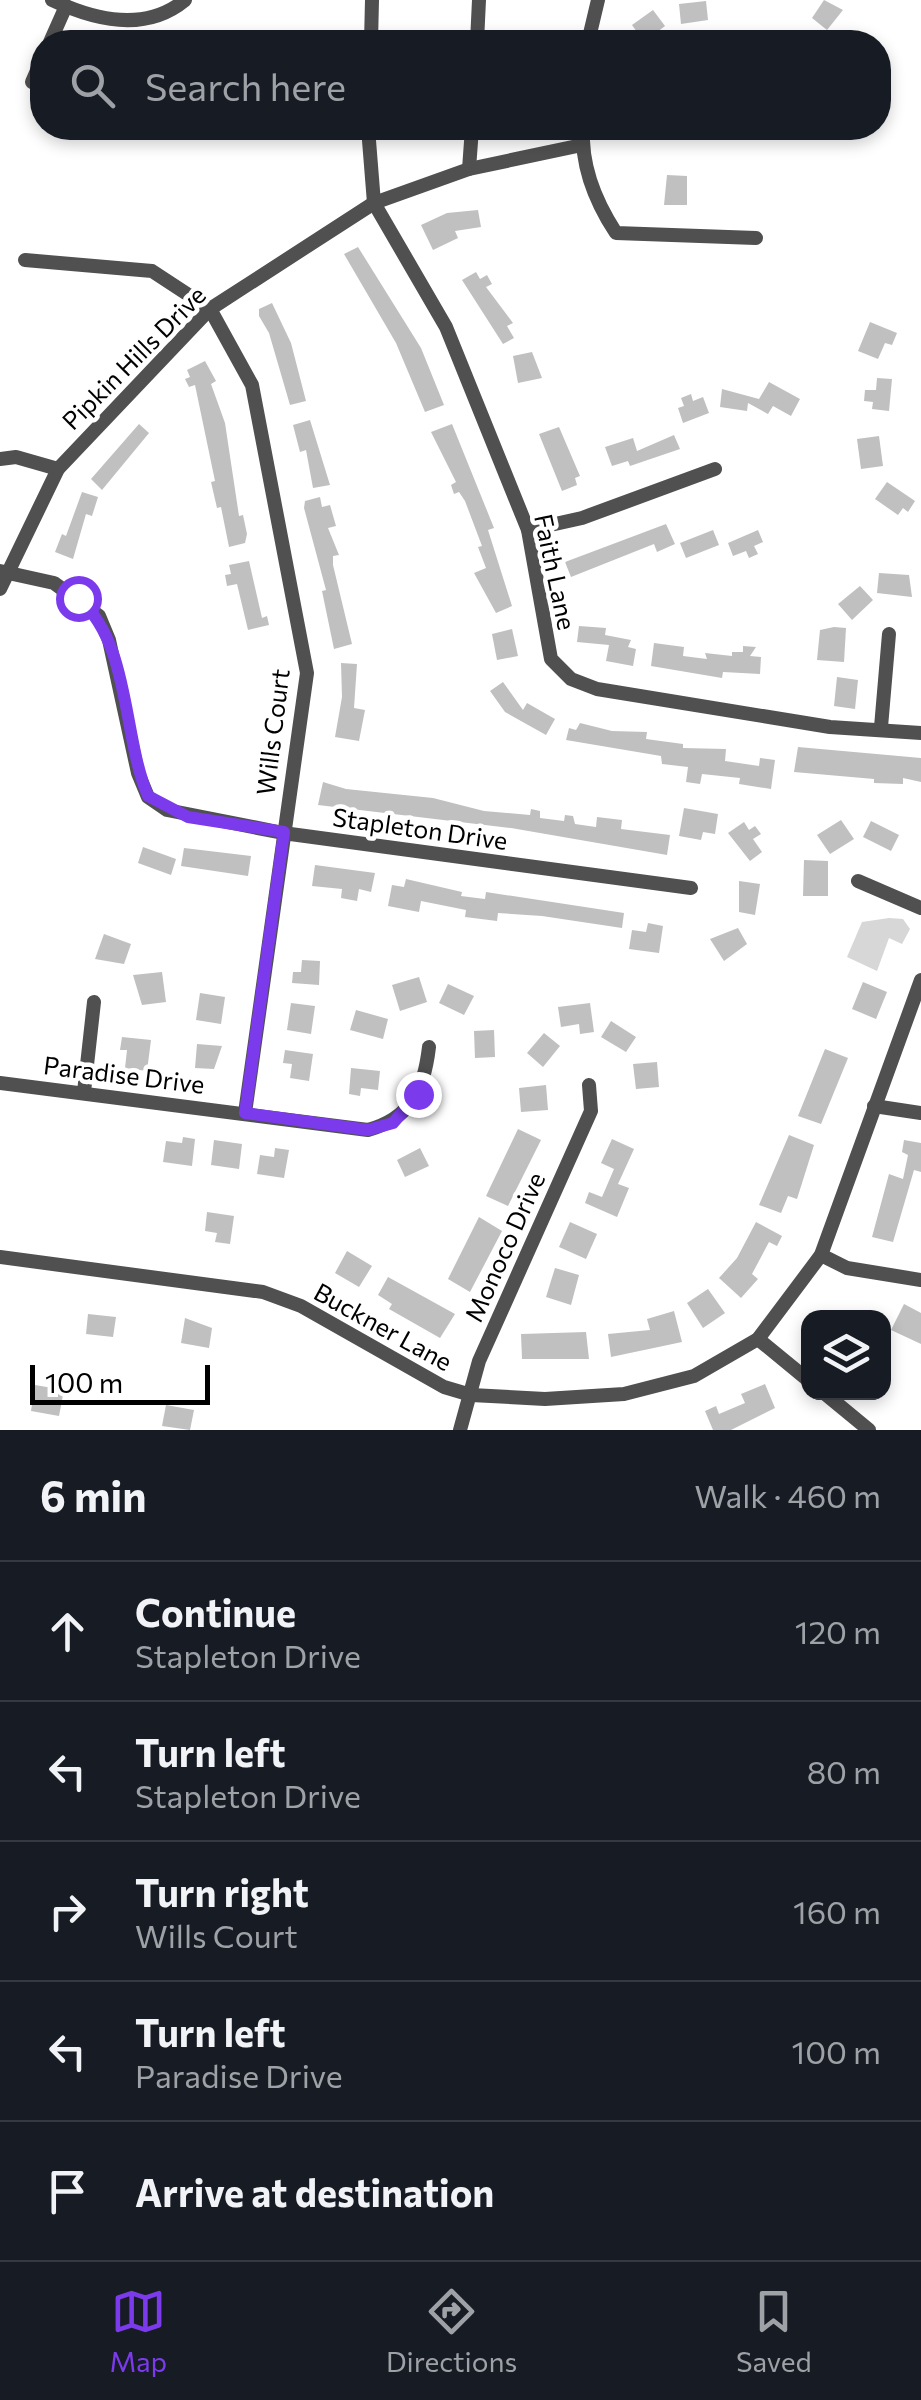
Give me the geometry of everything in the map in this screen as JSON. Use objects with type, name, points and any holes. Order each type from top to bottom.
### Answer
[{"type":"street","points":[[53,30],[59,3],[91,18],[132,21],[176,8],[185,0]]},
{"type":"street","points":[[371,30],[372,0]]},
{"type":"street","points":[[478,30],[479,0]]},
{"type":"street","points":[[591,30],[598,0]]},
{"type":"street","points":[[369,140],[374,202]]},
{"type":"street","points":[[469,169],[471,140]]},
{"type":"street","points":[[582,140],[596,202],[616,233],[756,238]]},
{"type":"street","name":"Pipkin Hills Drive","points":[[0,589],[3,572],[58,469],[210,309],[374,202],[469,169],[582,145]]},
{"type":"street","name":"Faith Lane","points":[[374,202],[446,326],[528,530],[550,659],[571,679],[598,689],[814,724],[921,733]]},
{"type":"street","points":[[26,260],[152,271],[210,309]]},
{"type":"street","name":"Wills Court","points":[[210,309],[252,385],[307,673],[245,1113]]},
{"type":"street","points":[[0,458],[16,457],[58,469]]},
{"type":"street","points":[[528,530],[582,518],[715,469]]},
{"type":"street","name":"Stapleton Drive","points":[[3,572],[54,583],[99,616],[148,796],[188,817],[691,888]]},
{"type":"street","points":[[881,727],[889,634]]},
{"type":"street","points":[[858,881],[921,908]]},
{"type":"street","name":"Buckner Lane","points":[[0,1256],[263,1292],[301,1306],[444,1388],[471,1395],[544,1399],[624,1394],[694,1376],[758,1339],[821,1256],[921,980]]},
{"type":"street","points":[[84,1092],[94,1002]]},
{"type":"street","name":"Paradise Drive","points":[[0,1083],[368,1130],[393,1123],[418,1094],[430,1047]]},
{"type":"street","name":"Monoco Drive","points":[[460,1430],[494,1326],[591,1110],[590,1085]]},
{"type":"street","points":[[874,1106],[921,1113]]},
{"type":"street","points":[[821,1256],[847,1268],[921,1280]]},
{"type":"street","points":[[758,1339],[801,1374]]},
{"type":"street","points":[[833,1400],[869,1430]]},
{"type":"shaded area","points":[[903,919],[910,929],[902,944],[889,938],[877,971],[847,957],[862,922]]},
{"type":"building","points":[[824,0],[843,10],[827,30],[812,18]]},
{"type":"building","points":[[706,1],[708,20],[681,24],[679,4]]},
{"type":"building","points":[[653,10],[665,26],[660,30],[636,30],[632,25]]},
{"type":"building","points":[[667,175],[687,176],[687,205],[664,205]]},
{"type":"building","points":[[478,210],[481,227],[455,231],[458,238],[433,250],[421,225],[447,213]]},
{"type":"building","points":[[358,247],[421,348],[444,405],[425,412],[396,343],[344,254]]},
{"type":"building","points":[[476,272],[480,279],[487,275],[492,284],[486,287],[513,323],[507,326],[514,338],[503,344],[462,280]]},
{"type":"building","points":[[272,303],[291,343],[306,401],[290,405],[269,333],[259,316],[259,309]]},
{"type":"building","points":[[870,322],[897,333],[892,345],[885,343],[878,359],[858,351]]},
{"type":"building","points":[[532,352],[542,378],[518,383],[513,356]]},
{"type":"building","points":[[205,361],[216,381],[211,384],[225,423],[239,516],[243,515],[247,534],[245,543],[229,547],[211,482],[215,481],[195,385],[189,387],[185,379],[190,377],[187,370]]},
{"type":"building","points":[[877,378],[892,379],[889,411],[872,409],[873,402],[864,401],[865,390],[876,390]]},
{"type":"building","points":[[769,382],[800,399],[791,416],[773,406],[768,414],[748,403],[747,411],[720,407],[722,389],[759,399]]},
{"type":"building","points":[[691,394],[693,401],[703,397],[709,413],[683,423],[678,408],[684,406],[681,398]]},
{"type":"building","points":[[310,420],[330,485],[313,488],[306,450],[300,452],[293,425]]},
{"type":"building","points":[[139,424],[149,433],[102,490],[91,479]]},
{"type":"building","points":[[452,424],[494,528],[488,530],[512,606],[496,613],[474,573],[486,568],[478,547],[482,546],[465,501],[459,492],[454,494],[451,485],[456,482],[431,432]]},
{"type":"building","points":[[559,427],[580,476],[575,478],[577,485],[562,491],[539,434]]},
{"type":"building","points":[[674,435],[680,449],[630,466],[628,461],[612,466],[605,447],[633,438],[637,451]]},
{"type":"building","points":[[879,436],[883,466],[861,469],[857,439]]},
{"type":"building","points":[[887,482],[915,501],[908,512],[903,508],[898,515],[875,499]]},
{"type":"building","points":[[82,492],[98,497],[92,516],[86,514],[73,559],[55,552],[62,534],[66,536]]},
{"type":"building","points":[[320,497],[322,507],[330,505],[336,526],[328,528],[339,555],[333,556],[333,565],[352,644],[334,649],[322,591],[326,590],[304,508],[305,501]]},
{"type":"building","points":[[666,524],[675,544],[657,552],[654,544],[571,577],[565,562]]},
{"type":"building","points":[[713,530],[719,545],[686,558],[680,543]]},
{"type":"building","points":[[758,530],[763,542],[754,546],[758,554],[749,558],[746,551],[733,556],[728,543]]},
{"type":"building","points":[[249,561],[262,618],[267,616],[269,625],[248,630],[237,584],[227,586],[225,575],[231,574],[229,565]]},
{"type":"building","points":[[879,573],[909,575],[912,597],[877,593]]},
{"type":"building","points":[[860,586],[873,600],[852,620],[838,604]]},
{"type":"building","points":[[579,626],[606,628],[605,635],[631,640],[628,647],[636,649],[633,666],[606,661],[609,645],[577,642]]},
{"type":"building","points":[[846,628],[844,662],[817,660],[820,630]]},
{"type":"building","points":[[512,629],[518,656],[497,660],[492,634]]},
{"type":"building","points":[[654,643],[684,647],[683,656],[707,659],[705,653],[732,656],[732,652],[743,652],[743,646],[756,647],[750,656],[761,657],[760,674],[723,672],[722,678],[651,666]]},
{"type":"building","points":[[341,663],[357,664],[354,708],[365,710],[359,741],[335,737],[342,697]]},
{"type":"building","points":[[837,677],[858,680],[855,709],[834,706]]},
{"type":"building","points":[[503,682],[523,710],[527,703],[555,719],[546,735],[505,712],[490,691]]},
{"type":"building","points":[[580,723],[612,731],[647,732],[646,739],[683,744],[683,748],[726,749],[725,761],[759,766],[760,758],[775,760],[771,789],[739,784],[740,778],[702,774],[700,784],[686,782],[688,767],[662,764],[661,756],[566,740],[569,728],[576,730]]},
{"type":"building","points":[[798,747],[921,758],[921,782],[903,778],[903,784],[874,783],[874,779],[794,772]]},
{"type":"building","points":[[323,782],[346,789],[433,798],[484,811],[530,815],[531,809],[540,811],[540,818],[564,821],[565,815],[573,816],[575,824],[596,827],[597,817],[622,820],[621,829],[670,835],[667,855],[511,828],[318,805]]},
{"type":"building","points":[[684,808],[718,814],[715,834],[703,832],[701,840],[679,836]]},
{"type":"building","points":[[841,820],[854,839],[830,854],[817,835]]},
{"type":"building","points":[[871,821],[899,835],[891,851],[863,837]]},
{"type":"building","points":[[744,822],[749,830],[755,826],[761,834],[753,839],[762,852],[750,861],[728,833]]},
{"type":"building","points":[[143,847],[176,859],[171,875],[138,863]]},
{"type":"building","points":[[184,848],[251,856],[248,876],[181,866]]},
{"type":"building","points":[[804,860],[828,861],[828,896],[803,896]]},
{"type":"building","points":[[315,865],[375,873],[371,892],[359,889],[357,901],[341,898],[342,889],[312,886]]},
{"type":"building","points":[[406,879],[462,892],[461,896],[485,899],[486,892],[624,913],[622,928],[542,916],[498,913],[497,921],[465,917],[466,910],[421,901],[419,912],[388,906],[392,885],[404,887]]},
{"type":"building","points":[[739,881],[760,884],[755,915],[739,912]]},
{"type":"building","points":[[648,923],[663,926],[659,953],[629,949],[632,930],[646,932]]},
{"type":"building","points":[[738,928],[747,944],[724,961],[710,939]]},
{"type":"building","points":[[104,934],[131,944],[124,964],[95,959]]},
{"type":"building","points":[[302,960],[320,961],[319,985],[292,983],[293,972],[301,972]]},
{"type":"building","points":[[162,972],[166,1002],[142,1005],[133,975]]},
{"type":"building","points":[[419,977],[427,1002],[400,1011],[392,985]]},
{"type":"building","points":[[863,982],[887,992],[876,1019],[852,1009]]},
{"type":"building","points":[[448,984],[474,996],[464,1015],[439,1003]]},
{"type":"building","points":[[200,993],[225,997],[221,1024],[196,1020]]},
{"type":"building","points":[[291,1003],[315,1006],[311,1034],[287,1030]]},
{"type":"building","points":[[590,1003],[594,1032],[580,1034],[579,1024],[561,1027],[558,1007]]},
{"type":"building","points":[[356,1010],[388,1019],[383,1039],[350,1030]]},
{"type":"building","points":[[611,1021],[636,1037],[626,1052],[601,1037]]},
{"type":"building","points":[[494,1030],[495,1057],[475,1058],[474,1031]]},
{"type":"building","points":[[544,1033],[560,1046],[543,1067],[527,1053]]},
{"type":"building","points":[[122,1037],[151,1040],[147,1071],[125,1068],[127,1050],[120,1050]]},
{"type":"building","points":[[197,1044],[222,1046],[214,1069],[195,1068]]},
{"type":"building","points":[[825,1049],[848,1058],[821,1124],[798,1116]]},
{"type":"building","points":[[285,1050],[313,1054],[309,1081],[290,1078],[292,1064],[283,1063]]},
{"type":"building","points":[[657,1062],[659,1087],[636,1089],[633,1064]]},
{"type":"building","points":[[351,1068],[380,1071],[378,1090],[361,1088],[360,1096],[349,1094]]},
{"type":"building","points":[[546,1085],[548,1110],[521,1112],[519,1088]]},
{"type":"building","points":[[518,1129],[541,1140],[508,1206],[486,1196]]},
{"type":"building","points":[[789,1135],[814,1145],[797,1199],[788,1196],[781,1213],[759,1205]]},
{"type":"building","points":[[183,1137],[195,1139],[192,1166],[163,1162],[166,1141],[182,1143]]},
{"type":"building","points":[[612,1139],[634,1149],[618,1184],[629,1188],[617,1217],[585,1203],[589,1192],[602,1197],[614,1169],[601,1163]]},
{"type":"building","points":[[214,1140],[242,1144],[239,1169],[211,1165]]},
{"type":"building","points":[[904,1140],[921,1143],[921,1172],[914,1170],[893,1242],[872,1237],[889,1174],[903,1179],[908,1155],[902,1152]]},
{"type":"building","points":[[275,1148],[289,1150],[284,1178],[257,1174],[260,1155],[274,1157]]},
{"type":"building","points":[[420,1148],[429,1166],[405,1177],[397,1160]]},
{"type":"building","points":[[207,1212],[234,1216],[230,1244],[215,1242],[217,1233],[205,1231]]},
{"type":"building","points":[[479,1217],[502,1231],[470,1292],[448,1279]]},
{"type":"building","points":[[570,1222],[597,1234],[586,1259],[559,1247]]},
{"type":"building","points":[[756,1222],[782,1236],[777,1246],[769,1242],[752,1274],[758,1279],[741,1298],[719,1278],[737,1258]]},
{"type":"building","points":[[347,1251],[372,1266],[359,1287],[335,1273]]},
{"type":"building","points":[[555,1268],[579,1275],[571,1305],[546,1297]]},
{"type":"building","points":[[388,1277],[455,1314],[440,1338],[389,1309],[392,1304],[378,1295]]},
{"type":"building","points":[[708,1289],[725,1313],[703,1328],[687,1303]]},
{"type":"building","points":[[904,1304],[921,1313],[921,1344],[891,1330]]},
{"type":"building","points":[[674,1311],[682,1342],[611,1357],[608,1334],[650,1330],[647,1319]]},
{"type":"building","points":[[88,1314],[116,1317],[113,1337],[86,1334]]},
{"type":"building","points":[[185,1318],[212,1328],[209,1348],[181,1343]]},
{"type":"building","points":[[586,1332],[589,1359],[522,1359],[521,1334]]},
{"type":"building","points":[[765,1384],[775,1408],[731,1430],[713,1430],[705,1411],[716,1406],[719,1414],[745,1403],[741,1394]]},
{"type":"building","points":[[35,1385],[64,1390],[59,1416],[31,1411]]},
{"type":"building","points":[[166,1405],[194,1410],[190,1430],[162,1426]]},
{"type":"route","points":[[78,598],[99,616],[109,640],[138,773],[148,796],[166,810],[188,817],[284,832],[245,1113],[368,1130],[393,1123],[418,1094]]}]
